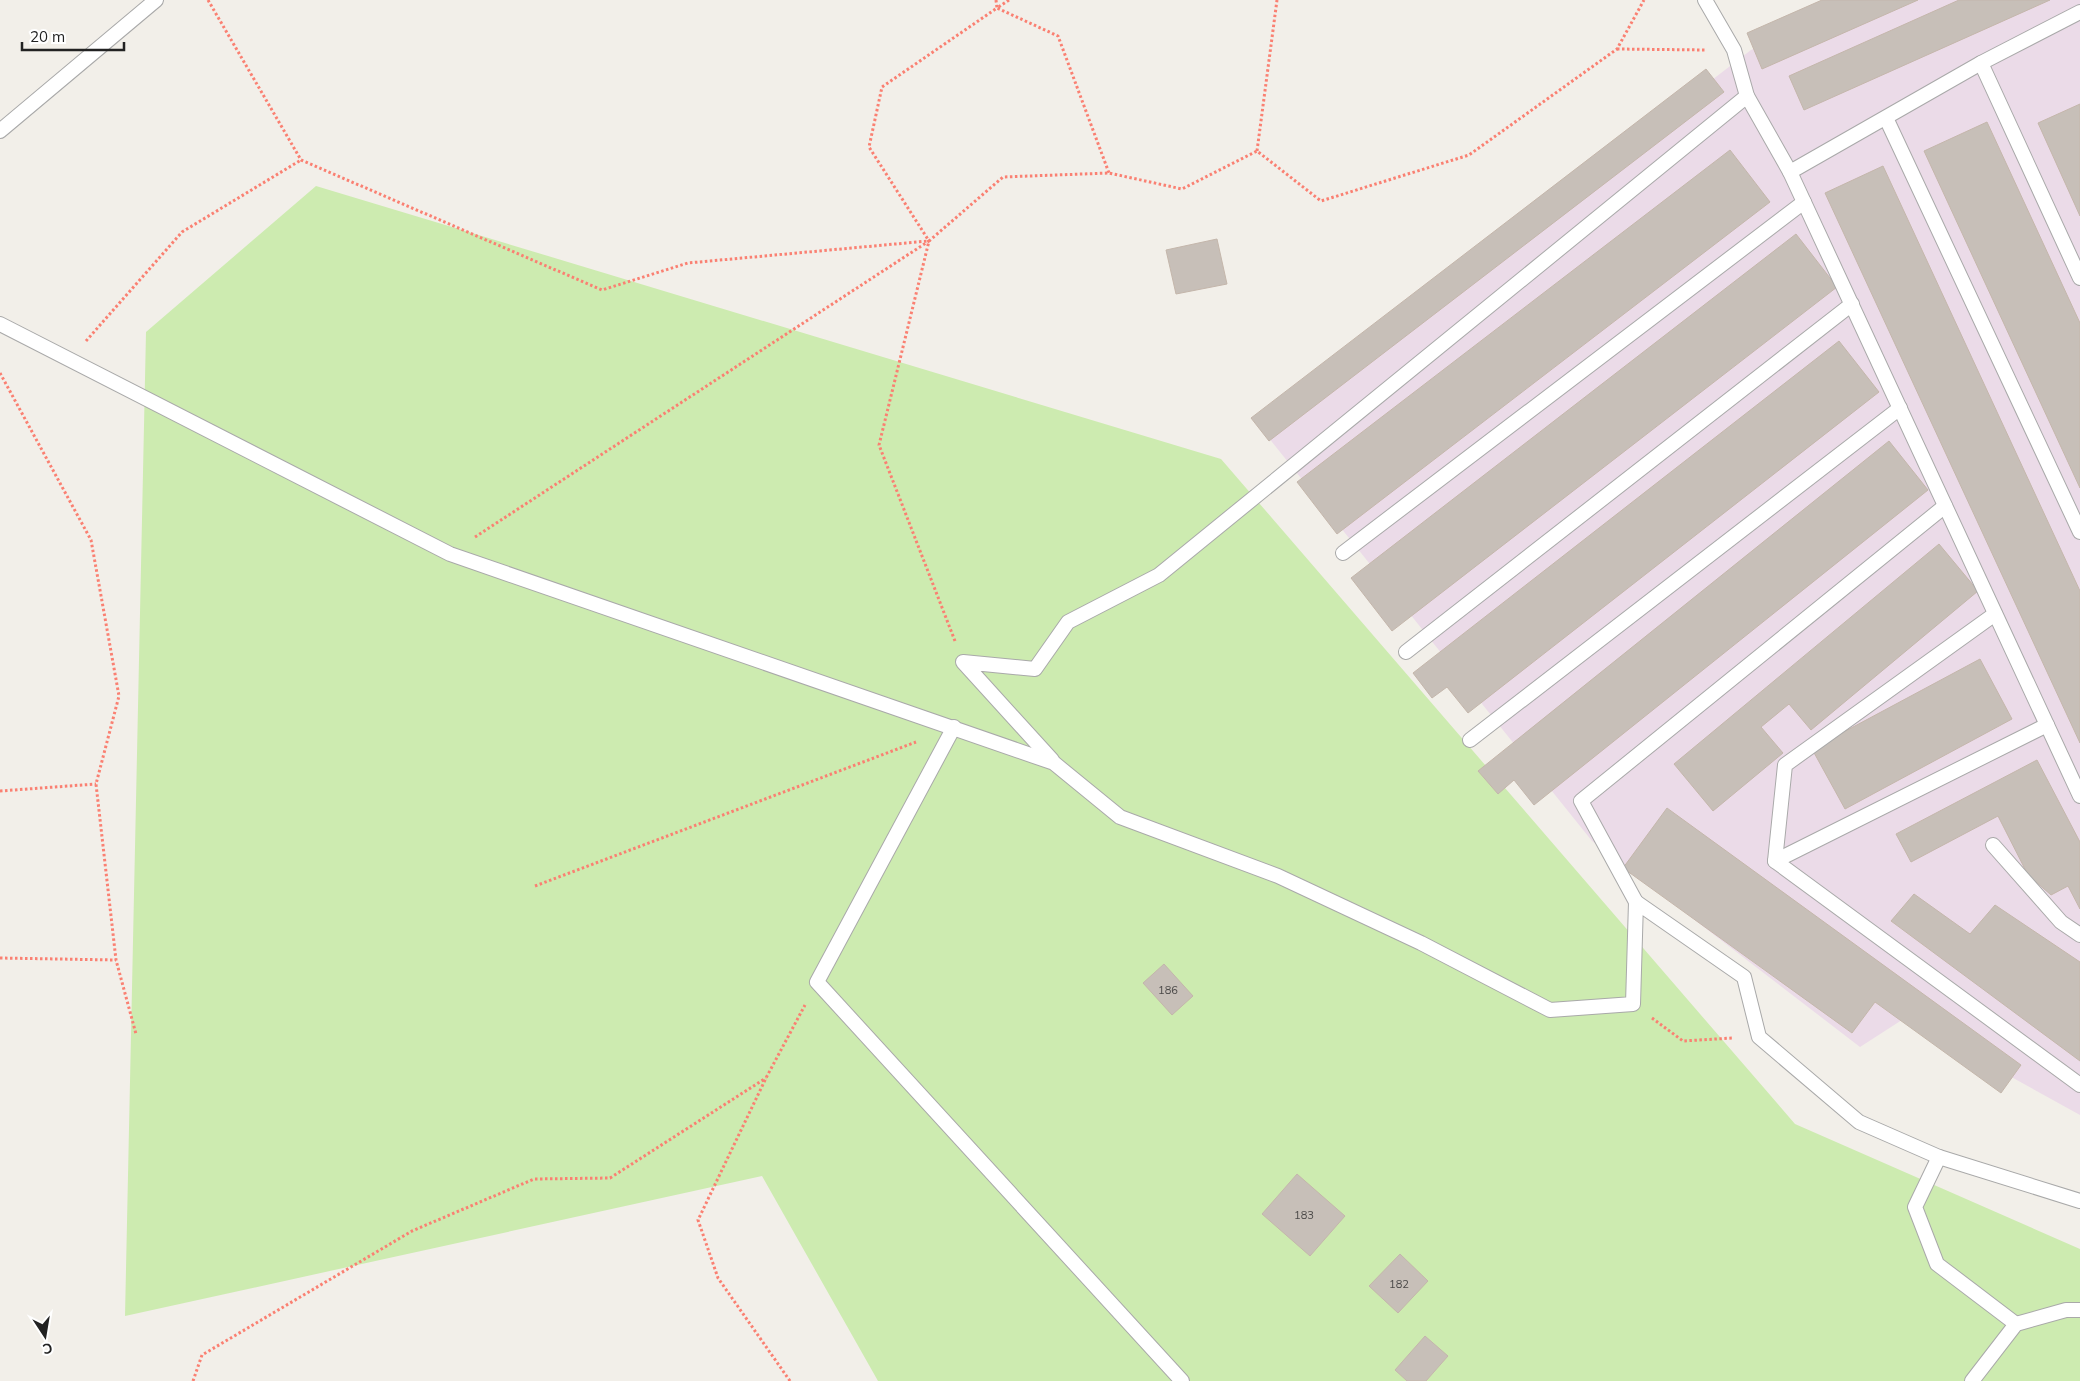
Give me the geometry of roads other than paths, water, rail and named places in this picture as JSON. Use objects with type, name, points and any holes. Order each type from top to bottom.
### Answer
[{"type":"lane","points":[[0,131],[156,0]]},
{"type":"lane","points":[[1705,0],[1734,50],[1747,96],[1790,172],[2080,796]]},
{"type":"lane","points":[[1790,172],[1981,64],[2078,17]]},
{"type":"lane","points":[[1981,64],[2080,278]]},
{"type":"lane","points":[[1636,902],[1633,1004],[1550,1010],[1421,943],[1278,876],[1120,817],[1054,763],[963,662],[1035,669],[1068,622],[1159,575],[1747,96]]},
{"type":"lane","points":[[1886,118],[2080,532]]},
{"type":"lane","points":[[1343,554],[1804,202]]},
{"type":"lane","points":[[1406,652],[1852,304]]},
{"type":"lane","points":[[0,324],[70,358],[450,554],[1054,763]]},
{"type":"lane","points":[[1470,740],[1900,408]]},
{"type":"lane","points":[[1945,506],[1581,802],[1636,902],[1744,977],[1759,1037],[1859,1122],[1939,1157],[2080,1201]]},
{"type":"lane","points":[[1775,861],[1785,764],[1995,614]]},
{"type":"lane","points":[[1775,861],[2047,725]]},
{"type":"lane","points":[[954,727],[817,982],[1182,1381]]},
{"type":"lane","points":[[1993,845],[2061,922],[2080,934]]},
{"type":"lane","points":[[1775,861],[2080,1085]]},
{"type":"lane","points":[[1939,1157],[1915,1207],[1937,1264],[2016,1324]]},
{"type":"lane","points":[[1972,1381],[2016,1324],[2066,1310],[2080,1310]]}]
